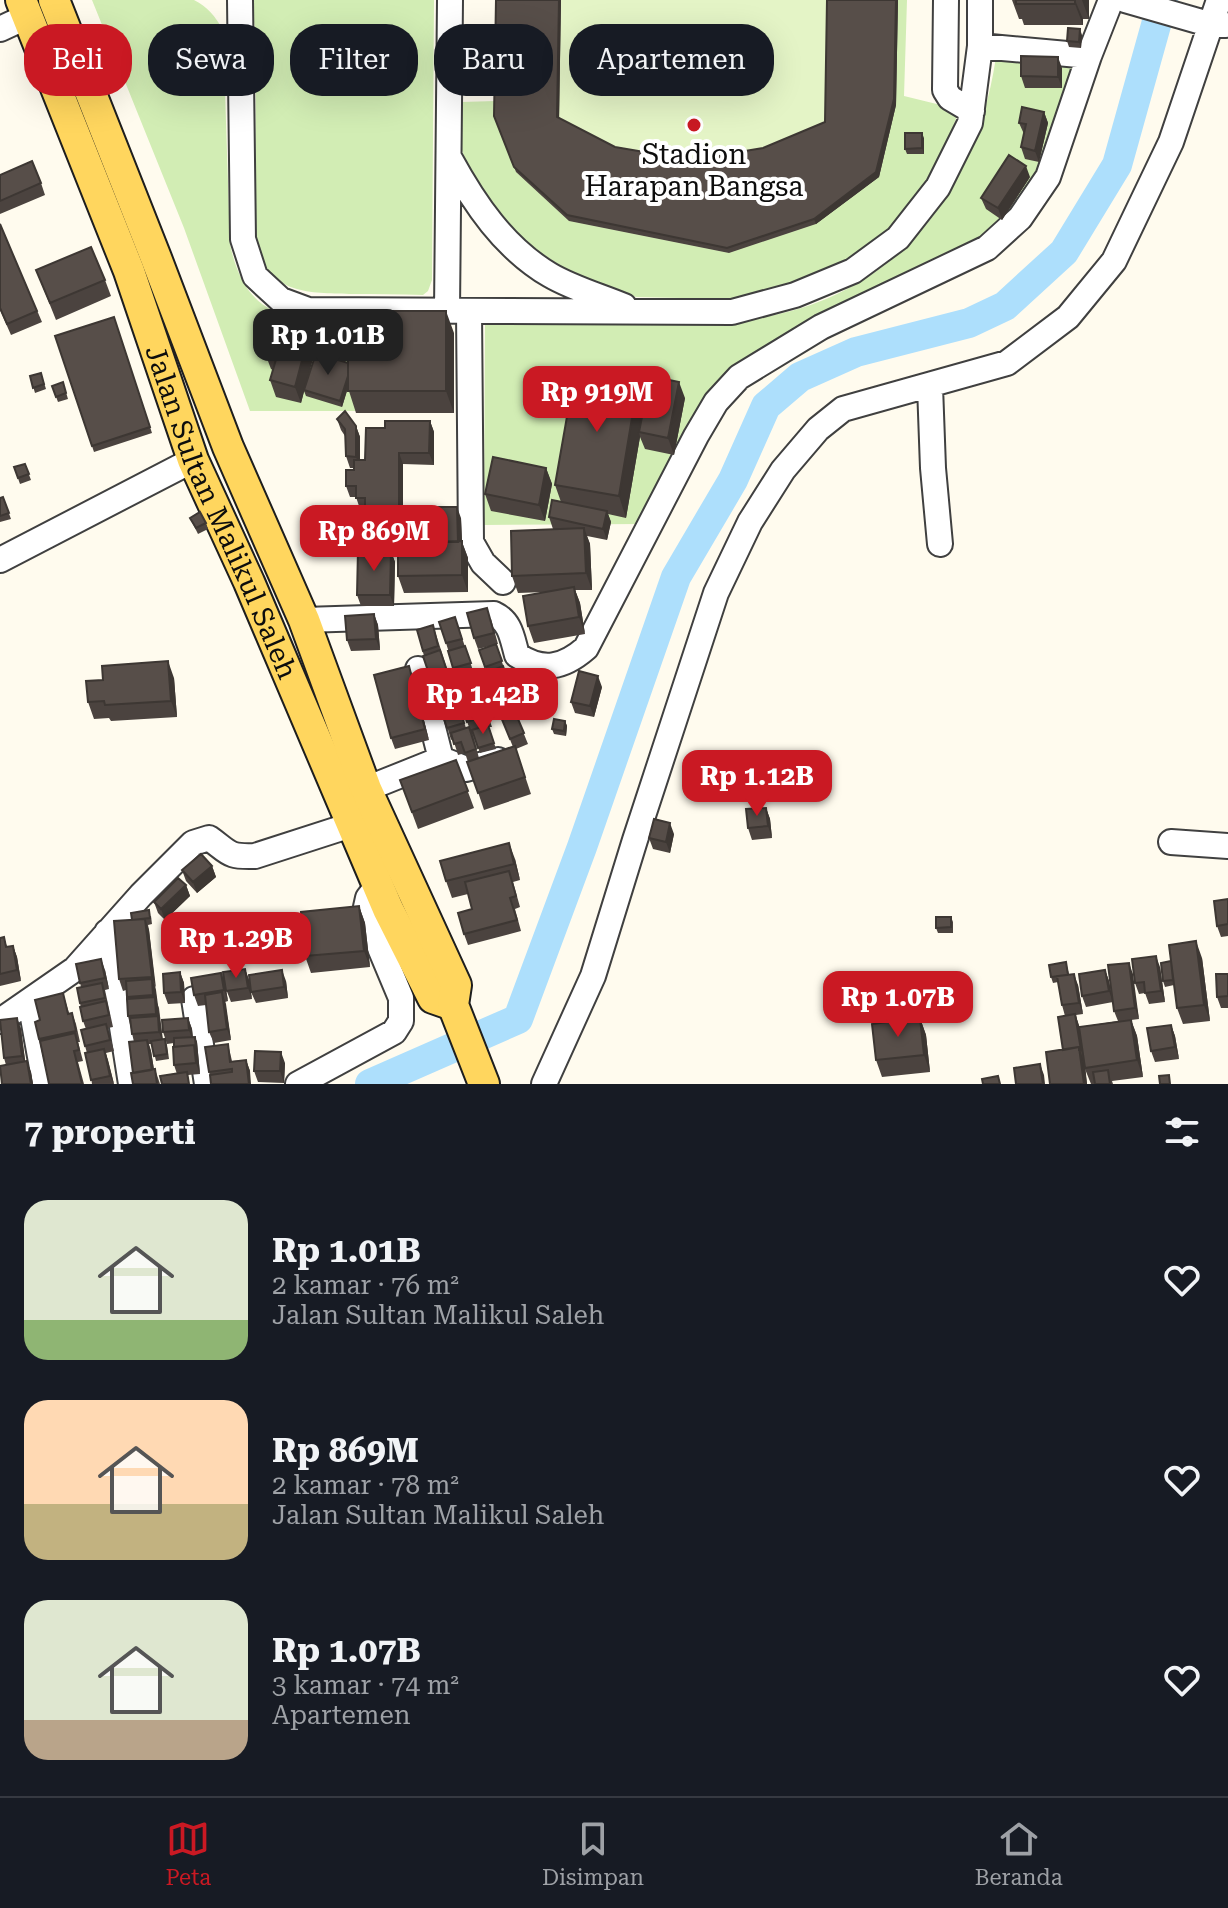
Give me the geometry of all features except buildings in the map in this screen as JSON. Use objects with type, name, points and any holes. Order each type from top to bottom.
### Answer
[{"type":"main road","name":"Jalan Sultan Malikul Saleh","points":[[54,0],[228,447],[304,620],[366,789],[456,985],[455,1011],[484,1084]]},
{"type":"main road","name":"Jalan Sultan Malikul Saleh","points":[[24,8],[129,271],[190,452],[378,885],[433,998],[455,1011]]},
{"type":"main road","points":[[129,271],[156,258]]},
{"type":"main road","points":[[249,582],[281,568]]},
{"type":"street","points":[[240,0],[243,239],[255,276],[281,300],[308,310],[732,312],[795,295],[853,271],[898,238],[938,187],[970,123],[980,46],[980,0]]},
{"type":"street","points":[[450,0],[449,157],[471,542],[483,563],[503,582]]},
{"type":"street","points":[[946,0],[945,90],[950,98],[972,111]]},
{"type":"street","points":[[544,1084],[593,976],[716,593],[750,522],[783,470],[818,429],[843,409],[1007,363],[1068,317],[1114,261],[1171,142],[1219,0]]},
{"type":"street","points":[[304,620],[494,614],[509,625],[517,655],[530,664],[570,662],[586,648],[657,507],[716,402],[739,377],[807,336],[987,248],[1020,218],[1048,177],[1089,56],[1123,1],[1212,24]]},
{"type":"street","points":[[0,29],[24,8]]},
{"type":"street","points":[[980,46],[1089,56]]},
{"type":"street","points":[[449,157],[473,200],[507,241],[549,275],[636,311]]},
{"type":"street","points":[[930,386],[940,544]]},
{"type":"street","points":[[0,545],[190,452]]},
{"type":"street","points":[[0,560],[190,452]]},
{"type":"street","points":[[418,669],[441,759]]},
{"type":"street","points":[[366,789],[441,759],[466,769],[501,759]]},
{"type":"street","points":[[0,1021],[75,969],[193,843],[209,838],[225,853],[238,857],[255,856],[351,825]]},
{"type":"street","points":[[1171,842],[1228,846]]},
{"type":"street","points":[[298,1084],[394,1032],[401,1021],[401,998],[367,917],[368,898],[378,885]]},
{"type":"street","points":[[107,932],[131,1084]]},
{"type":"street","points":[[194,999],[207,1084]]},
{"type":"street","points":[[30,1001],[45,1084]]},
{"type":"green space","points":[[92,0],[194,0],[214,16],[219,24],[148,24],[148,96],[225,96],[230,244],[246,286],[257,300],[271,310],[306,320],[423,322],[419,411],[250,411],[184,228],[131,96],[132,24],[102,24]]},
{"type":"green space","points":[[251,0],[434,0],[432,280],[423,295],[308,291],[281,282],[270,274],[262,262],[255,246],[256,96],[274,96],[274,24],[254,24]]},
{"type":"green space","name":"Stadion Harapan Bangsa","points":[[498,0],[898,0],[896,105],[879,177],[816,224],[729,253],[569,221],[516,172],[496,122],[496,96],[553,96],[553,24],[498,24]]},
{"type":"green space","name":"Stadion Harapan Bangsa","points":[[893,0],[907,0],[904,96],[953,108],[957,116],[946,146],[902,218],[877,244],[829,270],[793,286],[728,299],[636,297],[573,274],[532,247],[498,214],[470,174],[460,144],[461,102],[496,101],[516,96],[553,96],[553,86],[569,82],[569,96],[774,96],[774,30]]},
{"type":"green space","points":[[996,57],[1079,65],[1052,146],[1018,209],[980,240],[821,314],[732,366],[643,524],[484,525],[485,323],[746,320],[798,309],[844,291],[884,265],[918,234],[946,197],[969,154],[985,108]]},
{"type":"waterway","points":[[370,1084],[518,1019],[676,577],[733,480],[766,406],[800,377],[856,352],[969,323],[1005,306],[1064,252],[1117,165],[1163,0]]},
{"type":"place","name":"Stadion Harapan Bangsa","points":[[694,125]]}]
